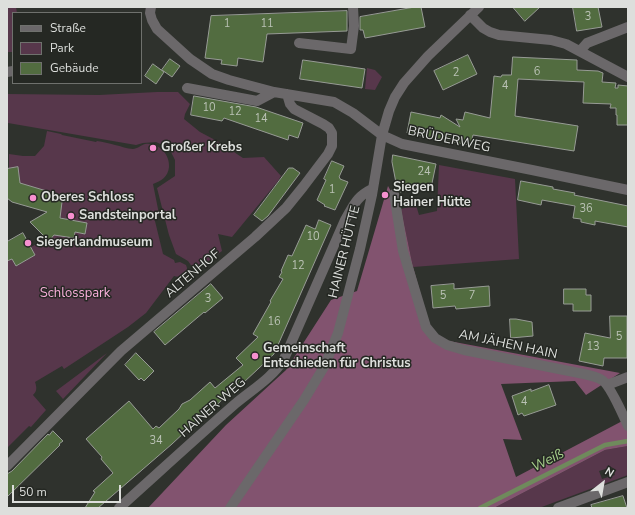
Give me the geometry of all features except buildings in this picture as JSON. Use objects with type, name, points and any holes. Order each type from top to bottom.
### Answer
[{"type":"street","points":[[141,7],[151,7]]},
{"type":"street","name":"BRÜDERWEG","points":[[151,7],[150,13],[157,29],[190,59],[212,74],[274,92],[334,102],[353,113],[382,135],[402,144],[628,190]]},
{"type":"street","points":[[299,43],[351,48],[354,26],[353,7]]},
{"type":"street","name":"HAINER HÜTTE","points":[[230,508],[304,400],[324,367],[338,333],[360,249],[388,111],[404,83],[459,25],[468,11],[479,7]]},
{"type":"street","points":[[468,11],[483,28],[490,32],[499,35],[551,40],[566,44],[628,77]]},
{"type":"street","points":[[580,51],[587,43],[628,27]]},
{"type":"street","points":[[187,88],[257,101],[274,92]]},
{"type":"street","name":"ALTENHOF","points":[[7,466],[121,352],[255,238],[281,213],[328,154],[332,146],[332,133],[329,128],[294,109],[290,104],[287,94]]},
{"type":"street","name":"HAINER WEG","points":[[119,508],[278,368],[284,359],[345,220],[355,202],[363,193],[372,188]]},
{"type":"street","name":"AM JÄHEN HAIN","points":[[394,194],[402,251],[426,327],[435,338],[447,345],[464,350],[584,374],[602,379],[607,385]]},
{"type":"street","points":[[628,377],[607,385],[628,426]]},
{"type":"street","points":[[558,508],[628,482]]},
{"type":"green space","points":[[7,7],[16,7],[17,12],[12,12],[12,52],[7,52]]},
{"type":"green space","points":[[367,68],[375,70],[382,77],[375,90],[365,89]]},
{"type":"green space","points":[[178,92],[190,104],[184,119],[200,132],[243,158],[264,157],[281,176],[232,237],[218,234],[222,251],[195,271],[188,261],[176,254],[169,235],[157,188],[175,176],[175,160],[169,148],[156,142],[136,145],[8,123],[7,121],[7,94],[99,95]]},
{"type":"green space","name":"Schlosspark","points":[[47,131],[128,149],[134,149],[145,144],[150,144],[159,147],[165,153],[169,162],[167,173],[164,178],[153,184],[159,214],[154,217],[163,254],[174,260],[175,263],[180,262],[186,265],[187,271],[180,277],[174,276],[146,313],[128,327],[64,369],[62,366],[35,382],[36,389],[33,395],[46,410],[31,427],[29,426],[7,448],[7,261],[12,259],[16,266],[35,255],[31,247],[46,238],[49,241],[55,230],[57,235],[74,238],[75,232],[85,234],[87,223],[62,218],[60,216],[62,202],[60,201],[60,195],[20,183],[18,168],[9,169],[9,154],[35,156],[44,146]]},
{"type":"green space","points":[[439,165],[515,179],[519,259],[413,267],[401,209],[416,205],[419,215],[437,211]]},
{"type":"green space","points":[[107,353],[63,399],[56,391]]},
{"type":"green space","points":[[628,446],[628,475],[539,508],[494,508],[605,450]],"holes":[[[612,467],[615,475],[602,479],[599,471]]]},
{"type":"shaded area","points":[[388,186],[401,209],[413,267],[433,338],[620,373],[586,395],[575,381],[501,384],[522,440],[503,439],[516,477],[628,418],[628,446],[605,450],[494,508],[148,508],[226,425],[286,370],[331,300],[357,291]]},
{"type":"waterway","name":"Weiß","points":[[480,508],[605,445],[628,441]]},
{"type":"place","name":"Großer Krebs","points":[[153,148]]},
{"type":"place","name":"Siegen Hainer Hütte","points":[[385,195]]},
{"type":"place","name":"Oberes Schloss","points":[[33,198]]},
{"type":"place","name":"Sandsteinportal","points":[[71,216]]},
{"type":"place","name":"Siegerlandmuseum","points":[[28,243]]},
{"type":"place","name":"Gemeinschaft Entschieden für Christus","points":[[255,356]]}]
